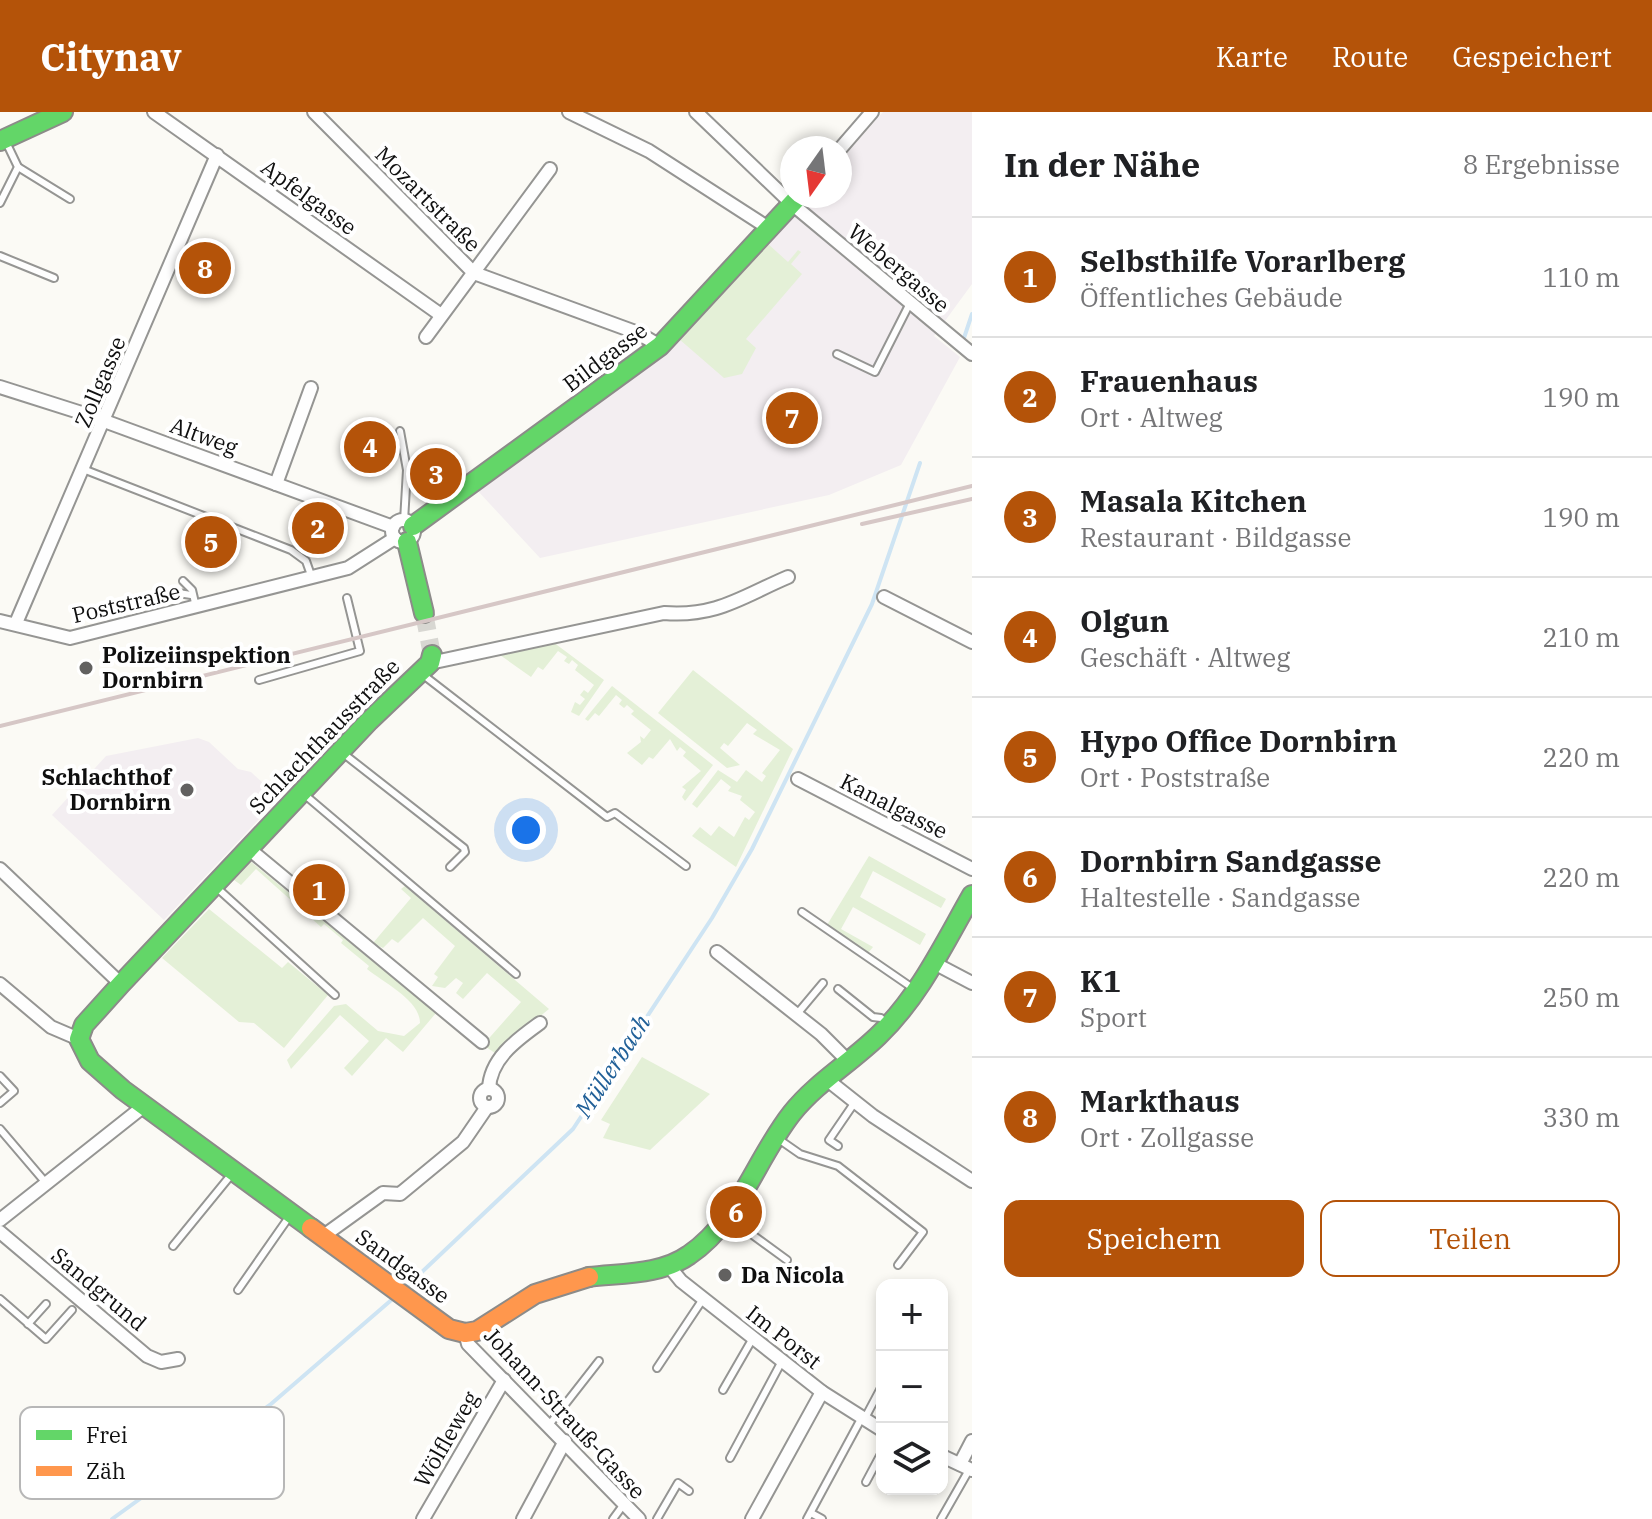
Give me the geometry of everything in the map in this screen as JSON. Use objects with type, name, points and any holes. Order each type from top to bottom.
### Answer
[{"type":"street","points":[[2,140],[63,112]]},
{"type":"street","name":"Apfelgasse","points":[[154,112],[441,315]]},
{"type":"street","name":"Mozartstraße","points":[[314,112],[474,273],[638,333],[660,346]]},
{"type":"street","name":"Webergasse","points":[[696,112],[780,186]]},
{"type":"street","points":[[851,136],[872,112]]},
{"type":"street","points":[[575,113],[649,151],[770,229]]},
{"type":"street","name":"Zollgasse","points":[[16,623],[217,155]]},
{"type":"street","points":[[426,337],[550,169]]},
{"type":"street","name":"Bildgasse","points":[[402,531],[660,346],[789,208]]},
{"type":"street","name":"Webergasse","points":[[805,208],[965,350]]},
{"type":"street","name":"Altweg","points":[[0,387],[105,421],[402,531]]},
{"type":"street","points":[[276,484],[311,388]]},
{"type":"street","points":[[402,531],[424,613]]},
{"type":"street","name":"Poststraße","points":[[0,621],[70,638],[194,601],[348,568],[402,531]]},
{"type":"street","points":[[427,663],[664,613],[694,616],[724,609],[788,577]]},
{"type":"street","points":[[884,597],[972,642]]},
{"type":"street","name":"Schlachthausstraße","points":[[79,1039],[84,1025],[121,984],[427,663]]},
{"type":"street","name":"Kanalgasse","points":[[798,779],[972,869]]},
{"type":"street","name":"Schlachthausstraße","points":[[249,849],[482,1042]]},
{"type":"street","points":[[0,869],[121,984]]},
{"type":"street","points":[[465,1333],[477,1331],[539,1292],[571,1280],[668,1265],[687,1257],[713,1235],[797,1106],[888,1025],[917,991],[972,895]]},
{"type":"street","points":[[717,952],[796,1014],[847,1060]]},
{"type":"street","points":[[934,963],[972,983]]},
{"type":"street","points":[[0,984],[51,1027],[79,1039],[90,1061],[144,1106],[0,1220]]},
{"type":"street","points":[[322,1237],[383,1193],[400,1194],[463,1142],[487,1107],[480,1096],[489,1089],[492,1075],[508,1047],[540,1023]]},
{"type":"street","points":[[825,1078],[855,1102],[972,1181]]},
{"type":"street","name":"Sandgasse","points":[[144,1106],[449,1329],[465,1333]]},
{"type":"street","name":"Sandgrund","points":[[0,1232],[147,1356],[161,1362],[178,1359]]},
{"type":"street","name":"Im Porst","points":[[668,1265],[703,1299],[782,1361],[876,1427]]},
{"type":"street","name":"Johann-Strauß-Gasse","points":[[465,1333],[468,1344],[639,1519]]},
{"type":"street","name":"Wölfleweg","points":[[423,1519],[504,1380]]},
{"type":"street","points":[[752,1519],[822,1392]]},
{"type":"street","points":[[523,1519],[565,1441]]},
{"type":"street","points":[[948,1459],[967,1468],[972,1441]]},
{"type":"lane","points":[[2,140],[18,167],[70,199]]},
{"type":"lane","points":[[0,203],[18,167]]},
{"type":"lane","points":[[0,256],[54,278]]},
{"type":"lane","points":[[837,354],[875,372],[910,303]]},
{"type":"lane","points":[[400,431],[407,470],[402,531]]},
{"type":"lane","points":[[83,469],[291,550],[306,561],[312,578]]},
{"type":"lane","points":[[183,581],[192,590],[194,601]]},
{"type":"lane","points":[[172,592],[194,601]]},
{"type":"lane","points":[[259,680],[360,651],[347,598]]},
{"type":"lane","points":[[427,663],[607,817],[615,813],[686,866]]},
{"type":"lane","points":[[341,751],[464,848],[465,852],[450,867]]},
{"type":"lane","points":[[302,793],[516,974]]},
{"type":"lane","points":[[214,885],[335,995]]},
{"type":"lane","points":[[802,912],[917,991]]},
{"type":"lane","points":[[796,1014],[823,983]]},
{"type":"lane","points":[[838,989],[888,1025]]},
{"type":"lane","points":[[0,1076],[14,1091],[0,1103]]},
{"type":"lane","points":[[838,1146],[829,1140],[855,1102]]},
{"type":"lane","points":[[0,1129],[46,1183]]},
{"type":"lane","points":[[776,1137],[800,1154],[838,1166],[923,1232],[898,1265]]},
{"type":"lane","points":[[173,1246],[234,1172]]},
{"type":"lane","points":[[238,1290],[292,1213]]},
{"type":"lane","points":[[727,1216],[787,1260]]},
{"type":"lane","points":[[0,1299],[46,1339],[72,1310]]},
{"type":"lane","points":[[657,1368],[703,1299]]},
{"type":"lane","points":[[28,1324],[46,1304]]},
{"type":"lane","points":[[723,1390],[753,1338]]},
{"type":"lane","points":[[549,1425],[599,1361]]},
{"type":"lane","points":[[730,1458],[782,1361]]},
{"type":"lane","points":[[822,1519],[809,1516],[876,1396]]},
{"type":"lane","points":[[866,1482],[876,1463]]},
{"type":"lane","points":[[941,1519],[967,1468]]},
{"type":"lane","points":[[657,1519],[678,1483],[689,1491]]},
{"type":"lane","points":[[613,1519],[624,1504]]},
{"type":"shaded area","points":[[883,112],[972,112],[972,284],[934,336],[960,357],[901,465],[829,495],[540,558],[477,490],[613,393],[677,341],[716,304],[800,208],[852,208],[852,147]]},
{"type":"shaded area","points":[[198,738],[209,742],[238,769],[251,772],[279,798],[164,920],[52,815],[106,756]]},
{"type":"green space","points":[[767,243],[788,262],[798,250],[801,252],[791,264],[802,274],[746,339],[756,348],[742,374],[724,378],[679,339]]},
{"type":"green space","points":[[553,642],[604,680],[579,716],[571,712],[575,702],[580,705],[585,699],[580,695],[584,690],[588,693],[594,685],[575,670],[578,665],[572,660],[569,664],[564,661],[567,657],[558,651],[543,670],[538,667],[531,677],[500,655]]},
{"type":"green space","points":[[693,670],[793,749],[736,867],[692,836],[700,827],[711,836],[719,826],[734,837],[745,817],[749,820],[755,812],[740,800],[742,796],[728,791],[731,787],[721,779],[697,808],[692,804],[718,770],[737,782],[746,770],[762,782],[766,776],[762,773],[780,750],[753,734],[757,730],[747,723],[728,746],[724,743],[720,748],[740,765],[727,768],[658,713]]},
{"type":"green space","points":[[612,686],[713,765],[685,801],[682,797],[686,790],[682,787],[701,771],[683,756],[686,752],[680,747],[677,751],[670,739],[653,759],[649,757],[642,765],[627,753],[641,742],[640,736],[644,739],[651,730],[631,714],[634,711],[627,705],[624,708],[619,704],[622,700],[616,695],[599,716],[595,713],[588,721],[585,719]]},
{"type":"green space","points":[[869,856],[946,899],[941,908],[873,871],[860,897],[926,934],[920,945],[853,907],[841,929],[873,947],[868,953],[827,925]]},
{"type":"green space","points":[[250,861],[436,1013],[403,1052],[386,1038],[352,1076],[344,1068],[369,1041],[340,1015],[291,1069],[287,1060],[334,1006],[346,1004],[378,1031],[404,1036],[420,1023],[408,999],[367,969],[369,966],[341,943],[343,940],[324,924],[321,927],[256,869],[241,885],[234,880]]},
{"type":"green space","points":[[405,886],[549,1009],[495,1053],[483,1045],[521,1002],[487,973],[463,999],[456,993],[463,983],[456,978],[445,988],[432,986],[438,977],[434,974],[455,946],[423,918],[398,943],[392,939],[383,948],[373,943],[411,898],[401,889]]},
{"type":"green space","points":[[209,909],[282,968],[288,962],[328,995],[284,1048],[254,1023],[239,1022],[162,958]]},
{"type":"green space","points":[[642,1057],[710,1094],[650,1150],[603,1138],[610,1124],[601,1120]]},
{"type":"waterway","name":"Müllerbach","points":[[963,341],[972,314]]},
{"type":"waterway","name":"Müllerbach","points":[[405,1288],[573,1129],[712,918],[752,849],[872,604],[920,463]]},
{"type":"waterway","name":"Müllerbach","points":[[267,1407],[396,1296]]},
{"type":"waterway","name":"Müllerbach","points":[[112,1519],[140,1499]]},
{"type":"tunnel","points":[[424,613],[432,655]]},
{"type":"railway","points":[[0,726],[972,486]]},
{"type":"railway","points":[[862,524],[972,499]]},
{"type":"traffic: fast","points":[[0,141],[63,112]]},
{"type":"traffic: fast","points":[[413,526],[660,346],[788,208]]},
{"type":"traffic: fast","points":[[407,542],[424,613]]},
{"type":"traffic: fast","points":[[311,1228],[123,1090],[90,1061],[79,1039],[84,1025],[121,984],[369,721],[430,663],[432,655]]},
{"type":"traffic: fast","points":[[589,1277],[666,1266],[678,1262],[706,1241],[734,1208],[792,1113],[893,1021],[930,969],[972,895]]},
{"type":"traffic: slow","points":[[311,1228],[449,1329],[465,1333],[477,1331],[535,1294],[589,1277]]},
{"type":"place","name":"Markthaus","points":[[205,268]]},
{"type":"place","name":"K1","points":[[792,418]]},
{"type":"place","name":"Olgun","points":[[370,447]]},
{"type":"place","name":"Masala Kitchen","points":[[436,474]]},
{"type":"place","name":"Frauenhaus","points":[[318,528]]},
{"type":"place","name":"Hypo Office Dornbirn","points":[[211,542]]},
{"type":"place","name":"Polizeiinspektion Dornbirn","points":[[86,668]]},
{"type":"place","name":"Schlachthof Dornbirn","points":[[187,790]]},
{"type":"place","name":"Selbsthilfe Vorarlberg","points":[[319,890]]},
{"type":"place","name":"Dornbirn Sandgasse","points":[[736,1212]]},
{"type":"place","name":"Da Nicola","points":[[725,1275]]}]
